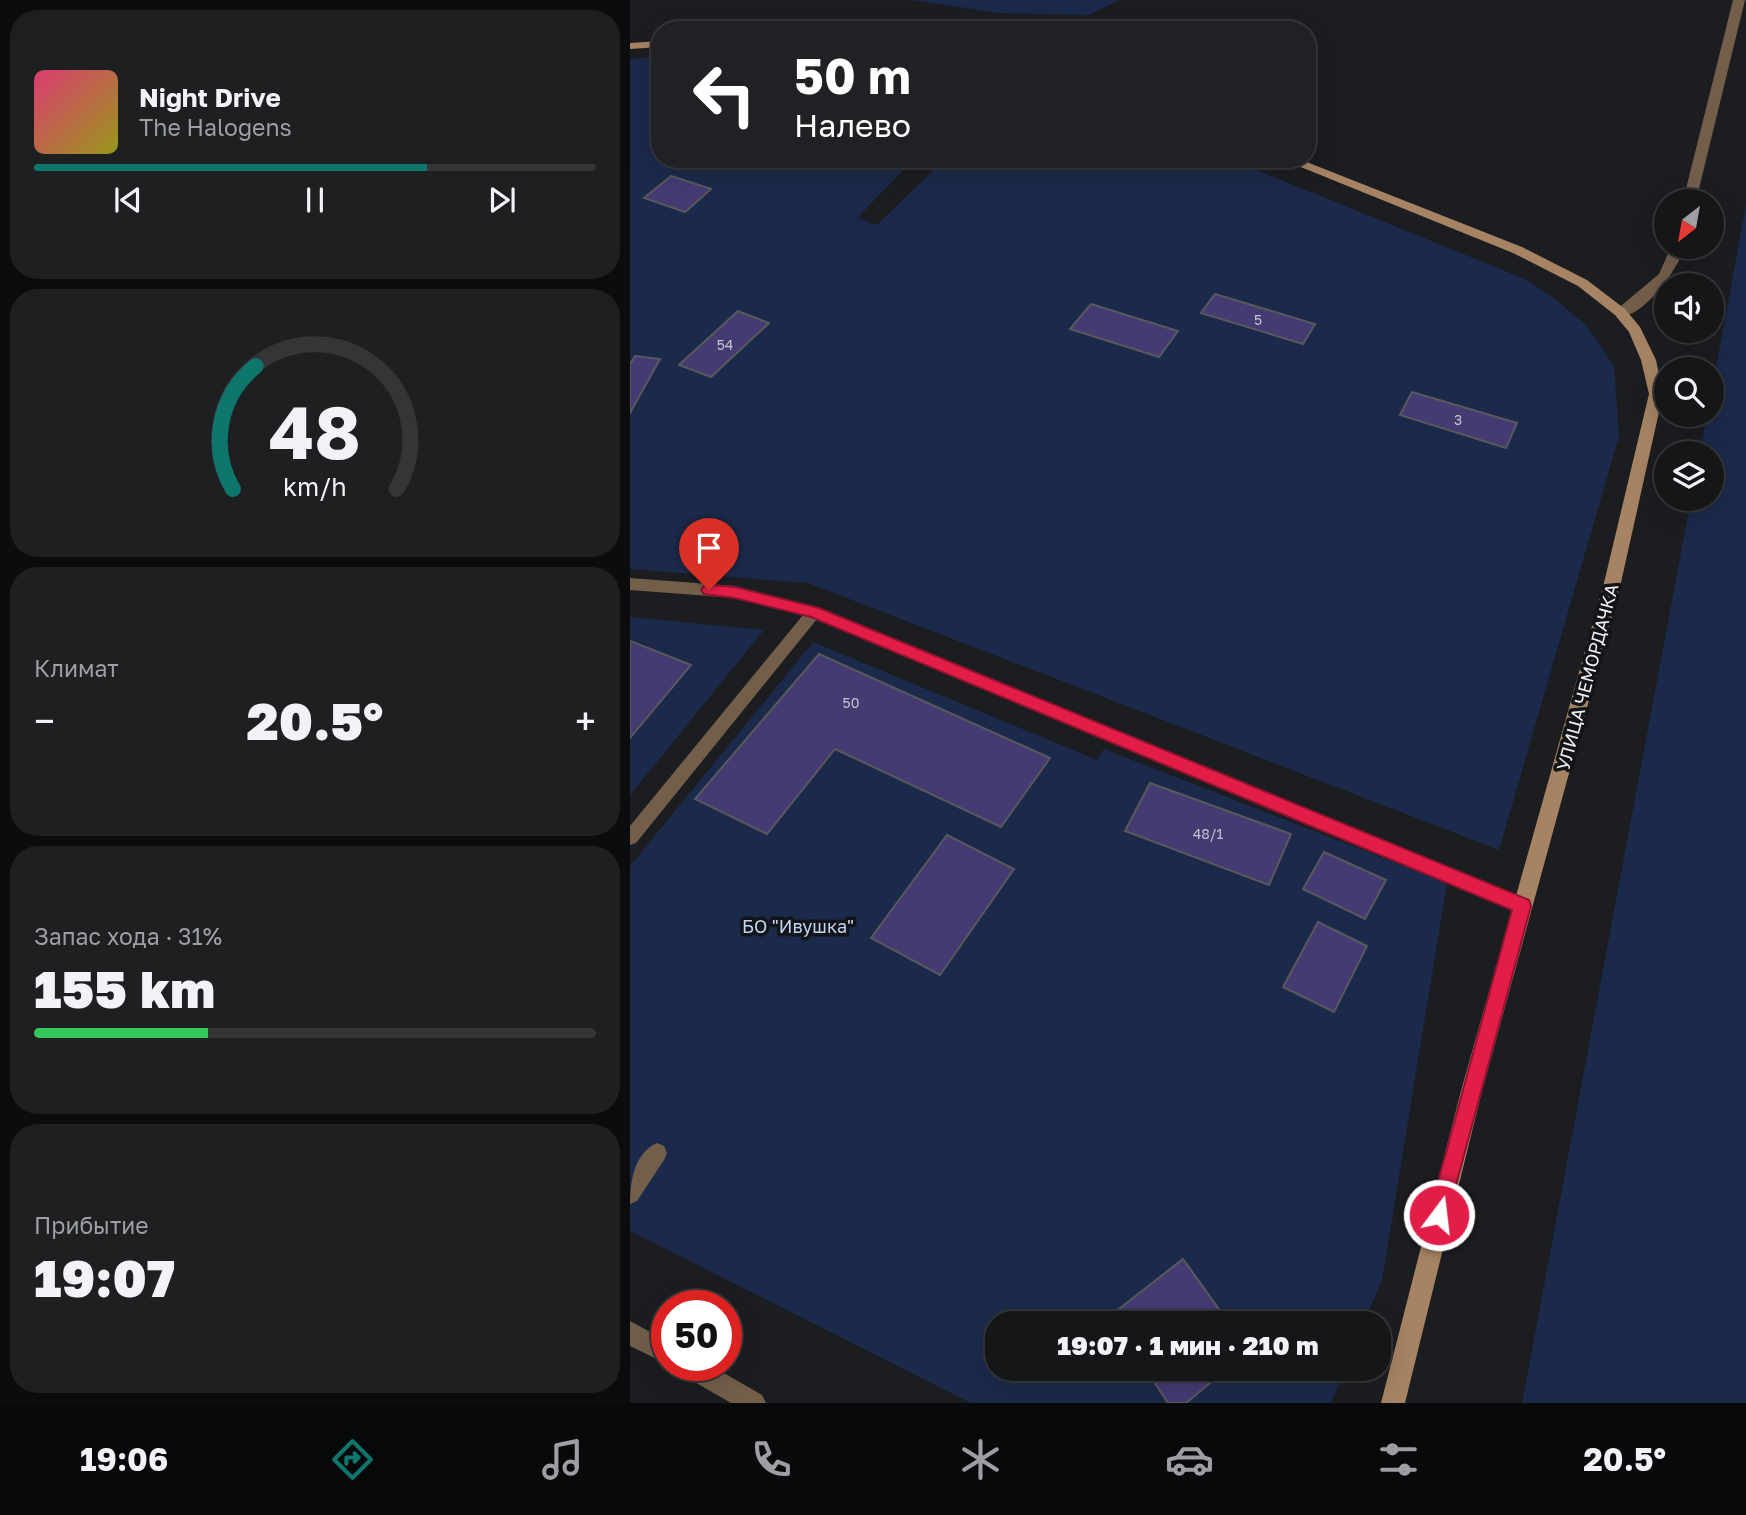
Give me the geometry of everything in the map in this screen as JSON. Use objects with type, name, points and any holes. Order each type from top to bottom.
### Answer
[{"type":"main road","points":[[630,46],[651,45]]},
{"type":"main road","name":"УЛИЦА ЧЕМОРДАЧКА","points":[[1310,168],[1503,244],[1555,268],[1597,292],[1621,313],[1639,336],[1650,361],[1656,394],[1575,730],[1522,906],[1425,1266],[1393,1403]]},
{"type":"street","points":[[1692,189],[1739,0]]},
{"type":"street","points":[[1621,313],[1661,283],[1675,259]]},
{"type":"street","points":[[630,1333],[651,1345]]},
{"type":"street","points":[[715,1381],[754,1403]]},
{"type":"lane","points":[[630,584],[735,592],[814,612],[1522,906]]},
{"type":"lane","points":[[630,838],[814,612]]},
{"type":"lane","points":[[630,1194],[657,1153]]},
{"type":"green space","points":[[911,0],[1119,0],[1089,15],[998,13]]},
{"type":"green space","points":[[651,58],[651,168],[905,168],[857,218],[877,225],[936,168],[1251,168],[1525,279],[1555,299],[1587,326],[1614,366],[1619,436],[1499,850],[808,583],[630,569],[630,59]]},
{"type":"green space","points":[[1746,205],[1746,1403],[1522,1403],[1689,511],[1724,511],[1724,441],[1702,441],[1705,427],[1724,427],[1724,357],[1718,357],[1720,343],[1724,343],[1724,324]]},
{"type":"green space","points":[[630,617],[764,630],[630,795]]},
{"type":"green space","name":"БО \"Ивушка\"","points":[[813,642],[1097,760],[1104,749],[1447,883],[1382,1280],[1369,1311],[985,1311],[985,1381],[1340,1381],[1331,1403],[971,1403],[630,1231],[630,866]]},
{"type":"building","points":[[671,176],[711,189],[685,212],[644,198]]},
{"type":"building","points":[[1215,294],[1315,324],[1303,344],[1201,313]]},
{"type":"building","points":[[1091,304],[1178,331],[1159,357],[1070,329]]},
{"type":"building","points":[[738,311],[769,323],[711,377],[679,365]]},
{"type":"building","points":[[635,356],[660,359],[630,413],[630,364]]},
{"type":"building","points":[[1412,392],[1517,423],[1506,448],[1400,415]]},
{"type":"building","points":[[630,641],[691,665],[630,738]]},
{"type":"building","points":[[819,654],[1050,758],[1001,827],[835,749],[767,834],[695,799]]},
{"type":"building","points":[[1150,783],[1291,834],[1269,885],[1125,831]]},
{"type":"building","points":[[947,835],[1014,869],[940,975],[871,938]]},
{"type":"building","points":[[1324,852],[1386,880],[1365,919],[1303,889]]},
{"type":"building","points":[[1318,922],[1367,946],[1334,1012],[1283,987]]},
{"type":"building","points":[[1183,1259],[1220,1311],[1116,1311]]},
{"type":"building","points":[[1154,1381],[1212,1381],[1186,1403],[1168,1403]]},
{"type":"route","points":[[709,590],[735,592],[814,612],[1522,906],[1439,1215]]}]
